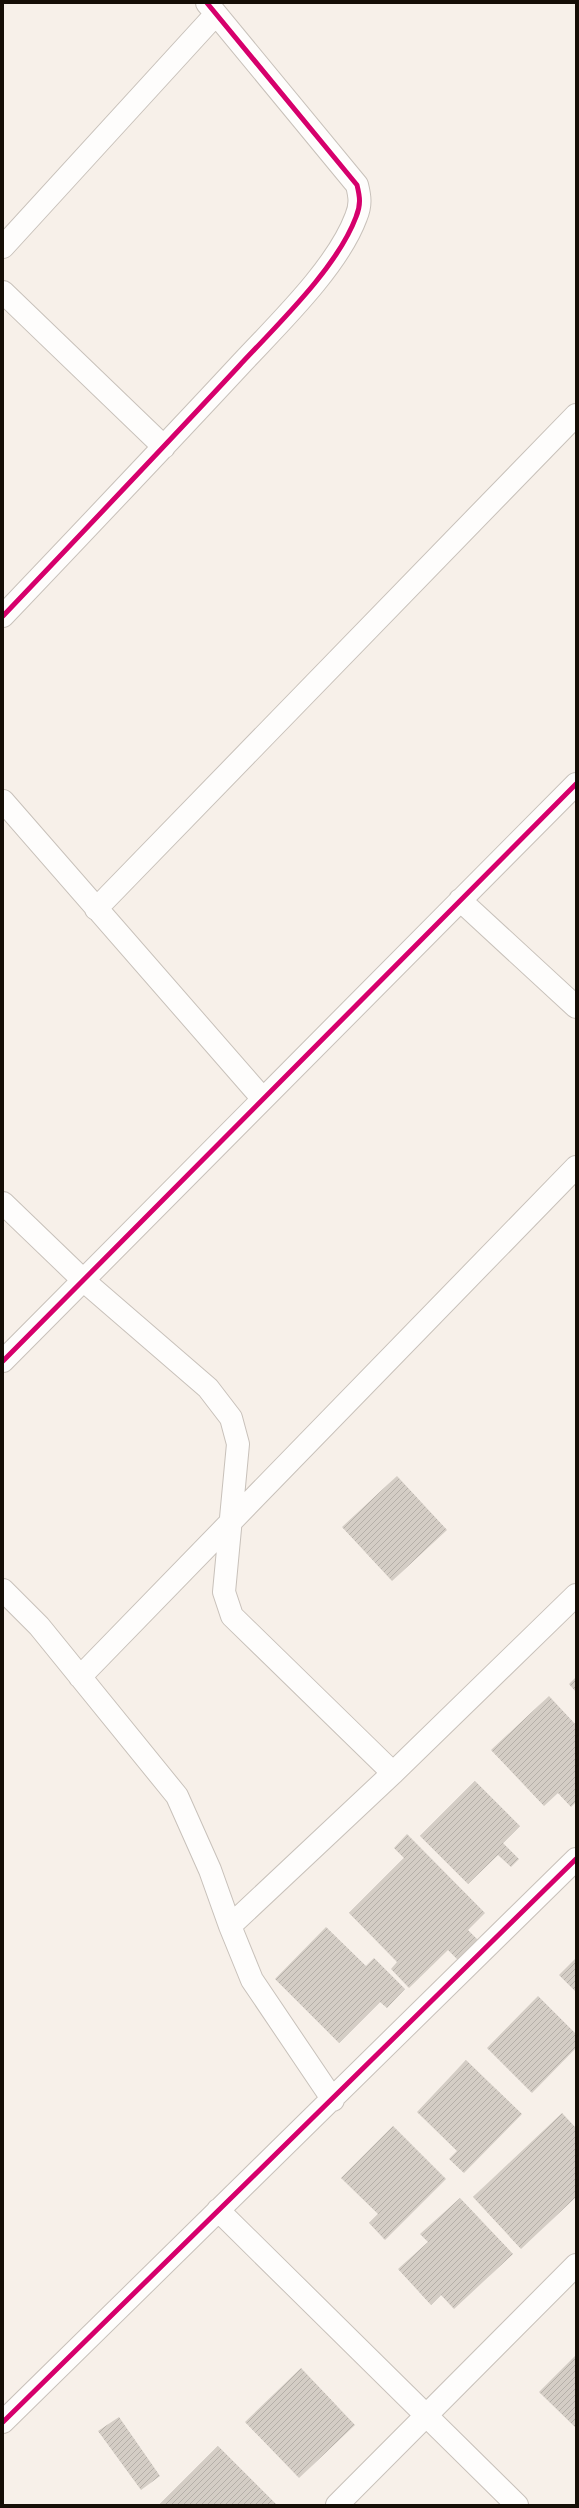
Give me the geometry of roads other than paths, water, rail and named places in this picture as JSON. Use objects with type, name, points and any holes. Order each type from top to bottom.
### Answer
[{"type":"street","points":[[3,247],[211,8],[357,185],[361,203],[356,218],[342,243],[308,292],[164,447],[3,616]]},
{"type":"street","points":[[3,292],[164,447]]},
{"type":"street","points":[[96,909],[576,416]]},
{"type":"street","points":[[3,1361],[576,784]]},
{"type":"street","points":[[3,802],[263,1099]]},
{"type":"street","points":[[460,900],[576,1007]]},
{"type":"street","points":[[80,1677],[576,1167]]},
{"type":"street","points":[[3,1203],[83,1280],[208,1388],[232,1418],[238,1444],[224,1592],[232,1616],[393,1773]]},
{"type":"street","points":[[3,1590],[39,1626],[177,1796],[210,1870],[230,1926],[252,1980],[333,2100]]},
{"type":"street","points":[[230,1926],[393,1773],[576,1595]]},
{"type":"street","points":[[3,2422],[218,2210],[333,2100],[576,1859]]},
{"type":"street","points":[[218,2210],[518,2505]]},
{"type":"street","points":[[337,2505],[576,2264]]}]
